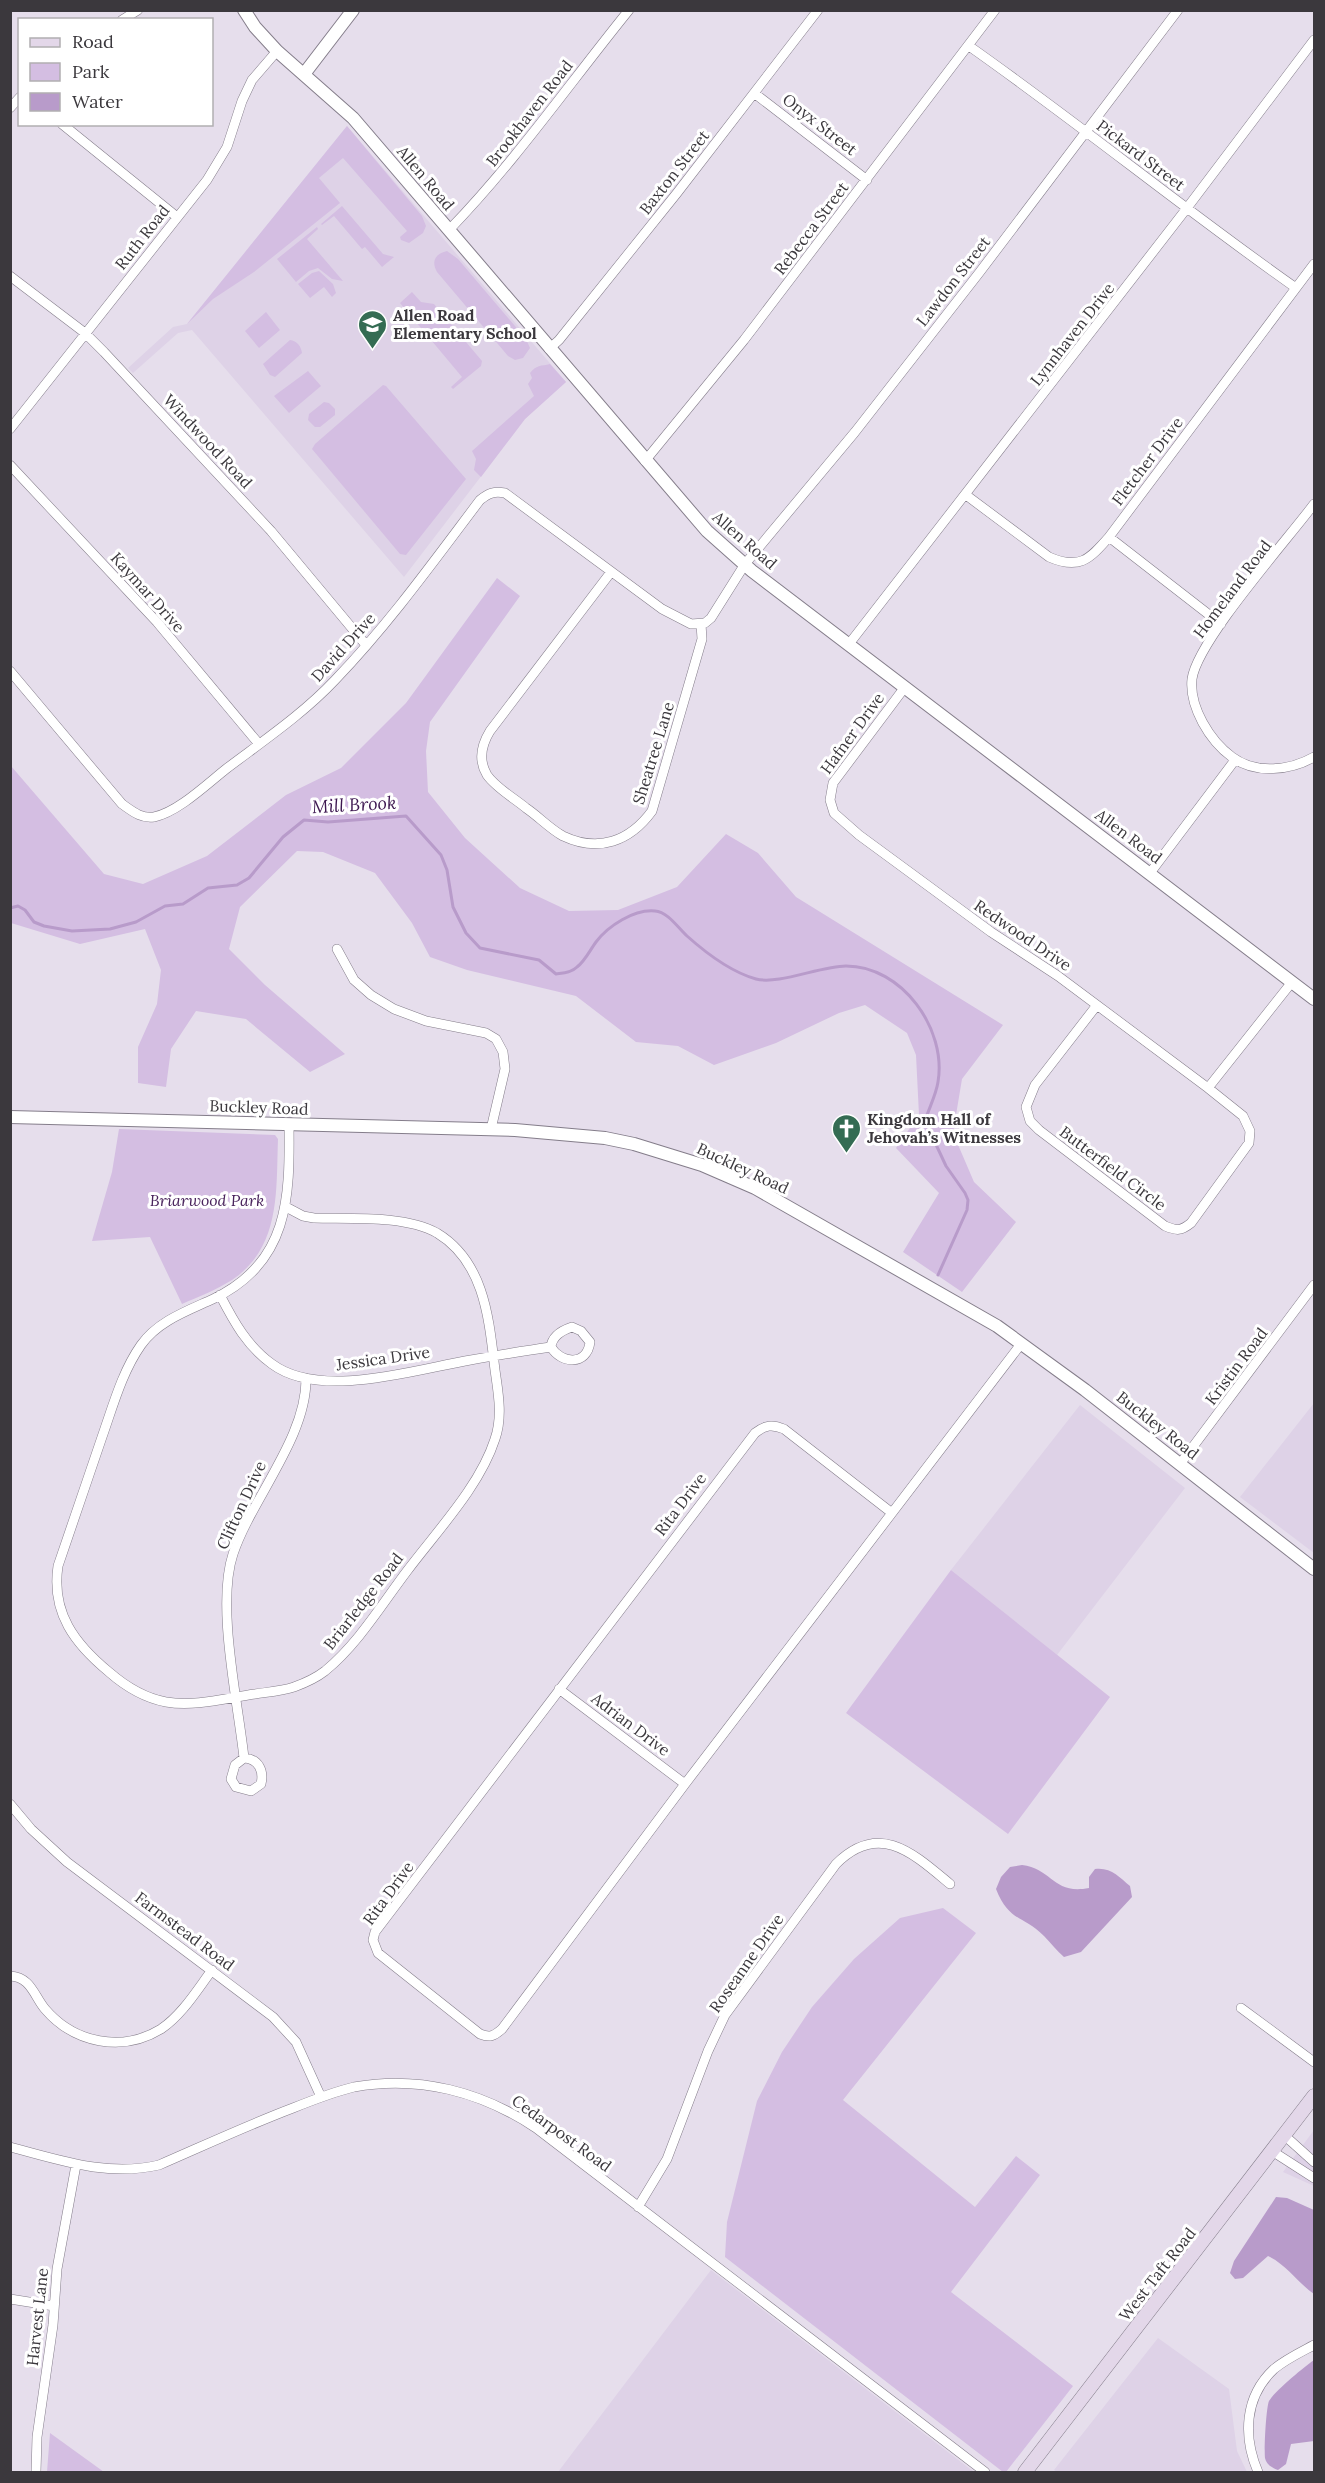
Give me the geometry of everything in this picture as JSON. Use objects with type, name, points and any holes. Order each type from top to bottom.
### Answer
[{"type":"main road","name":"West Taft Road","points":[[1025,2472],[1314,2096]]},
{"type":"street","points":[[125,18],[138,10]]},
{"type":"street","name":"Allen Road","points":[[244,10],[255,27],[277,51],[353,118],[707,531],[745,564],[1314,999]]},
{"type":"street","points":[[304,74],[353,10]]},
{"type":"street","name":"Brookhaven Road","points":[[449,230],[512,160],[569,83],[629,10]]},
{"type":"street","name":"Baxton Street","points":[[549,349],[559,340],[677,193],[818,10]]},
{"type":"street","name":"Rebecca Street","points":[[645,461],[751,331],[995,10]]},
{"type":"street","name":"Lawdon Street","points":[[745,564],[862,423],[1178,10]]},
{"type":"street","name":"Lynnhaven Drive","points":[[849,644],[1187,208],[1314,40]]},
{"type":"street","name":"Pickard Street","points":[[969,45],[1296,288]]},
{"type":"street","name":"Ruth Road","points":[[10,429],[207,180],[227,147],[242,101],[252,80],[277,51]]},
{"type":"street","name":"Onyx Street","points":[[754,93],[867,180]]},
{"type":"street","points":[[64,126],[177,217]]},
{"type":"street","name":"Fletcher Drive","points":[[966,495],[1049,557],[1074,564],[1086,560],[1109,537],[1314,264]]},
{"type":"street","name":"Windwood Road","points":[[10,276],[85,333],[271,531],[366,645]]},
{"type":"street","name":"Kaymar Drive","points":[[10,465],[157,622],[259,744]]},
{"type":"street","name":"David Drive","points":[[10,671],[122,804],[140,816],[153,817],[170,811],[312,702],[335,680],[418,582],[480,500],[490,493],[496,491],[505,493],[662,609],[691,624],[701,624]]},
{"type":"street","name":"Homeland Road","points":[[1235,760],[1213,737],[1198,713],[1192,695],[1192,678],[1198,661],[1221,624],[1314,504]]},
{"type":"street","points":[[1109,537],[1221,624]]},
{"type":"street","points":[[701,624],[711,618],[745,564]]},
{"type":"street","name":"Sheatree Lane","points":[[611,572],[490,731],[484,741],[482,752],[487,775],[501,789],[563,836],[592,844],[608,843],[636,831],[652,811],[702,639],[701,624]]},
{"type":"street","name":"Hafner Drive","points":[[830,800],[833,783],[905,687]]},
{"type":"street","points":[[1150,873],[1235,760],[1268,769],[1290,767],[1314,757]]},
{"type":"street","name":"Redwood Drive","points":[[830,800],[834,813],[859,835],[990,932],[1058,976],[1208,1088]]},
{"type":"street","points":[[337,949],[354,980],[394,1009],[426,1021],[486,1033],[496,1039],[503,1052],[505,1069],[491,1129]]},
{"type":"street","points":[[1208,1088],[1292,982]]},
{"type":"street","name":"Butterfield Circle","points":[[1096,1005],[1035,1085],[1028,1099],[1026,1110],[1030,1121],[1039,1130],[1165,1226],[1176,1231],[1184,1230],[1191,1223],[1250,1143],[1250,1131],[1243,1116],[1208,1088]]},
{"type":"street","name":"Buckley Road","points":[[10,1117],[491,1129],[605,1138],[634,1144],[702,1165],[763,1193],[938,1292],[1021,1344],[1085,1390],[1314,1569]]},
{"type":"street","name":"Briarledge Road","points":[[286,1207],[303,1216],[314,1218],[392,1221],[420,1227],[437,1233],[468,1262],[480,1287],[488,1312],[500,1408],[496,1436],[487,1461],[357,1637],[325,1671],[291,1688],[194,1703],[165,1702],[147,1696],[119,1681],[85,1653],[74,1640],[66,1624],[57,1593],[56,1579],[128,1364],[142,1343],[160,1326],[237,1284],[265,1257],[277,1237],[286,1207],[290,1168],[288,1125]]},
{"type":"street","name":"Kristin Road","points":[[1180,1464],[1314,1285]]},
{"type":"street","name":"Jessica Drive","points":[[220,1295],[248,1344],[273,1366],[306,1378],[325,1381],[359,1380],[551,1347]]},
{"type":"street","name":"Rita Drive","points":[[892,1513],[784,1429],[773,1425],[763,1427],[755,1433],[381,1924],[373,1940],[378,1953],[480,2034],[488,2037],[495,2036],[1021,1344]]},
{"type":"street","name":"Clifton Drive","points":[[244,1758],[228,1639],[227,1595],[232,1555],[250,1515],[290,1441],[303,1403],[306,1378]]},
{"type":"street","name":"Adrian Drive","points":[[559,1689],[685,1784]]},
{"type":"street","name":"Farmstead Road","points":[[10,1804],[31,1829],[67,1862],[273,2017],[296,2042],[321,2097]]},
{"type":"street","name":"Roseanne Drive","points":[[638,2207],[667,2158],[708,2051],[725,2015],[836,1864],[848,1852],[859,1846],[877,1842],[895,1845],[915,1855],[950,1884]]},
{"type":"street","points":[[10,1976],[21,1979],[33,1988],[44,2008],[66,2029],[82,2038],[100,2042],[122,2042],[143,2037],[161,2028],[177,2014],[212,1970]]},
{"type":"street","points":[[1241,2008],[1314,2062]]},
{"type":"street","name":"Cedarpost Road","points":[[10,2147],[76,2165],[118,2170],[159,2165],[321,2097],[353,2088],[412,2084],[438,2087],[486,2100],[536,2128],[985,2472]]},
{"type":"street","points":[[1284,2135],[1314,2162]]},
{"type":"street","points":[[1272,2151],[1314,2178]]},
{"type":"street","name":"Harvest Lane","points":[[36,2472],[58,2258],[76,2165]]},
{"type":"street","points":[[10,2299],[54,2306]]},
{"type":"street","points":[[1258,2472],[1247,2437],[1248,2415],[1253,2399],[1274,2369],[1314,2345]]},
{"type":"shaded area","name":"Allen Road Elementary School","points":[[347,126],[566,382],[525,419],[404,577],[192,330],[178,333],[133,373],[128,368],[173,327],[187,324]]},
{"type":"shaded area","points":[[1314,1403],[1314,1553],[1240,1497]]},
{"type":"shaded area","points":[[1080,1405],[1185,1488],[1057,1655],[951,1570]]},
{"type":"shaded area","points":[[1314,2130],[1314,2186],[1283,2172]]},
{"type":"shaded area","points":[[711,2270],[716,2274],[974,2472],[558,2472]]},
{"type":"shaded area","points":[[1158,2338],[1229,2389],[1237,2451],[1247,2472],[1057,2472],[1054,2470]]},
{"type":"green space","points":[[347,126],[422,216],[426,226],[423,233],[409,243],[401,240],[400,237],[407,231],[343,158],[319,178],[340,203],[254,272],[213,299],[187,324]]},
{"type":"green space","points":[[342,206],[383,254],[394,257],[382,267],[365,247],[362,249],[334,216],[321,224]]},
{"type":"green space","points":[[317,227],[318,229],[307,239],[343,281],[332,279],[318,268],[309,271],[296,282],[277,259]]},
{"type":"green space","points":[[447,251],[458,259],[526,339],[530,348],[523,358],[515,360],[508,356],[437,272],[434,264],[435,258]]},
{"type":"green space","points":[[319,271],[333,284],[336,293],[332,297],[324,287],[310,298],[298,284],[312,273]]},
{"type":"green space","points":[[412,292],[421,302],[434,304],[482,361],[481,366],[453,389],[451,387],[462,377],[400,303]]},
{"type":"green space","points":[[266,312],[280,330],[259,348],[245,331]]},
{"type":"green space","points":[[290,340],[298,344],[302,353],[275,377],[270,375],[263,364]]},
{"type":"green space","points":[[550,364],[566,382],[525,419],[481,477],[474,470],[476,459],[472,451],[534,396],[528,384],[532,378],[530,373],[537,367]]},
{"type":"green space","points":[[308,371],[321,386],[289,413],[274,396]]},
{"type":"green space","points":[[383,385],[466,479],[406,555],[400,554],[312,449]]},
{"type":"green space","points":[[324,402],[329,403],[335,409],[335,415],[320,427],[315,427],[308,420],[309,414]]},
{"type":"green space","points":[[497,578],[520,596],[430,722],[426,751],[428,792],[465,838],[520,888],[569,911],[618,910],[677,887],[726,834],[758,853],[796,897],[1003,1025],[962,1079],[953,1133],[974,1182],[1016,1222],[962,1292],[903,1252],[939,1193],[896,1148],[919,1115],[916,1055],[907,1033],[865,1005],[839,1013],[776,1043],[714,1065],[678,1046],[636,1042],[576,996],[467,970],[430,957],[412,923],[375,873],[323,852],[297,851],[240,907],[229,949],[265,985],[345,1054],[310,1072],[246,1019],[196,1011],[171,1049],[166,1087],[138,1083],[138,1047],[157,1004],[161,970],[145,929],[80,944],[11,923],[11,766],[104,874],[143,884],[207,856],[286,795],[341,768],[406,703]]},
{"type":"green space","name":"Briarwood Park","points":[[119,1129],[275,1135],[278,1139],[273,1217],[260,1251],[248,1267],[232,1280],[182,1304],[150,1237],[92,1241],[112,1172]]},
{"type":"green space","points":[[951,1570],[1110,1697],[1008,1834],[846,1713]]},
{"type":"green space","points":[[943,1908],[976,1933],[843,2100],[975,2207],[1016,2156],[1040,2175],[951,2292],[1073,2386],[1006,2472],[1003,2472],[725,2257],[727,2222],[757,2101],[782,2052],[812,2007],[854,1959],[900,1918]]},
{"type":"green space","points":[[50,2433],[104,2472],[47,2472]]},
{"type":"water","points":[[1022,1865],[1040,1871],[1060,1885],[1077,1889],[1089,1888],[1089,1877],[1095,1869],[1106,1870],[1114,1873],[1130,1886],[1132,1897],[1081,1952],[1064,1957],[1036,1929],[1011,1913],[1001,1900],[996,1889],[1001,1877],[1010,1867]]},
{"type":"water","points":[[1276,2197],[1287,2198],[1314,2210],[1314,2294],[1281,2264],[1268,2256],[1243,2278],[1235,2279],[1230,2273],[1234,2261]]},
{"type":"water","points":[[1314,2360],[1314,2441],[1291,2444],[1286,2464],[1278,2470],[1270,2466],[1265,2458],[1269,2401],[1297,2373]]},
{"type":"waterway","name":"Mill Brook","points":[[10,908],[18,906],[25,910],[34,922],[44,926],[72,931],[110,929],[136,922],[165,906],[183,904],[208,888],[237,885],[249,878],[283,837],[304,820],[328,822],[406,816],[441,855],[447,870],[453,907],[466,933],[480,948],[539,960],[556,974],[575,969],[601,936],[614,925],[630,916],[647,911],[664,914],[711,955],[737,972],[756,979],[776,980],[846,966],[866,969],[885,977],[902,989],[928,1022],[935,1042],[939,1062],[938,1082],[925,1121],[946,1166],[968,1200],[967,1210],[938,1275]]},
{"type":"place","name":"Allen Road Elementary School","points":[[372,350]]},
{"type":"place","name":"Kingdom Hall of Jehovah’s Witnesses","points":[[846,1154]]}]
